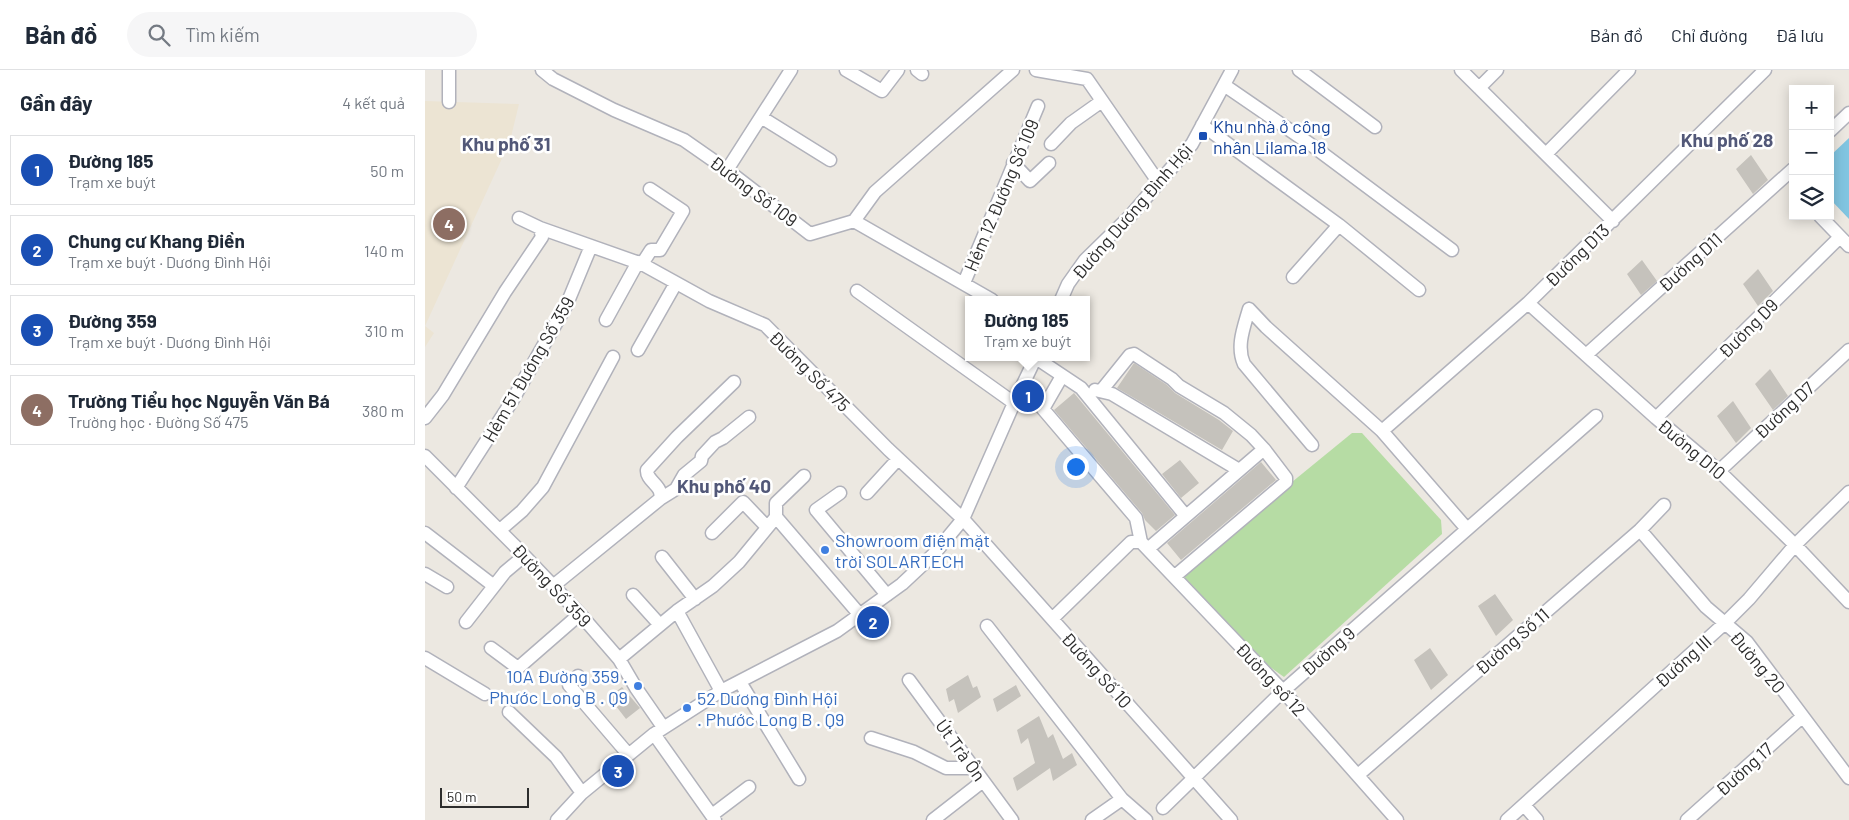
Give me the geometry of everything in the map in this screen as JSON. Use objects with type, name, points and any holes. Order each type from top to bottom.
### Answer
[{"type":"street","points":[[449,70],[449,102]]},
{"type":"street","name":"Đường Số 109","points":[[542,70],[553,79],[614,110],[684,140],[727,170],[810,234],[855,221]]},
{"type":"street","points":[[727,170],[791,70]]},
{"type":"street","points":[[846,70],[882,92],[898,70]]},
{"type":"street","points":[[985,296],[855,221],[875,192],[1013,70]]},
{"type":"street","points":[[1036,70],[1087,79],[1159,183]]},
{"type":"street","name":"Đường Dương Đình Hội","points":[[1063,296],[1068,284],[1085,260],[1131,216],[1192,144],[1232,70]]},
{"type":"street","points":[[1299,70],[1375,127]]},
{"type":"street","points":[[1461,70],[1613,221]]},
{"type":"street","points":[[1479,88],[1497,70]]},
{"type":"street","points":[[1546,154],[1629,70]]},
{"type":"street","name":"Đường D13","points":[[1382,432],[1528,303],[1765,70]]},
{"type":"street","points":[[1224,85],[1310,144],[1452,250]]},
{"type":"street","points":[[1051,144],[1071,123],[1102,101]]},
{"type":"street","name":"Hẻm 12 Đường Số 109","points":[[964,283],[1038,106]]},
{"type":"street","points":[[1832,130],[1849,113]]},
{"type":"street","points":[[761,117],[830,160]]},
{"type":"street","points":[[1202,125],[1339,225],[1419,290]]},
{"type":"street","points":[[1013,163],[1030,181],[1049,163]]},
{"type":"street","name":"Đường D11","points":[[1586,355],[1789,172]]},
{"type":"street","points":[[1783,178],[1789,184]]},
{"type":"street","points":[[606,320],[640,263],[651,250],[660,250],[683,211],[650,189]]},
{"type":"street","name":"Đường Số 475","points":[[519,218],[540,228],[640,263],[709,301],[765,325],[898,459],[963,519]]},
{"type":"street","points":[[1824,220],[1849,246]]},
{"type":"street","points":[[1293,277],[1339,225]]},
{"type":"street","points":[[425,418],[443,395],[505,292],[542,237],[540,228]]},
{"type":"street","name":"Đường D9","points":[[1656,418],[1840,237]]},
{"type":"street","name":"Hẻm 51 Đường Số 359","points":[[456,488],[512,401],[567,304],[591,246]]},
{"type":"street","points":[[638,350],[676,284]]},
{"type":"street","points":[[857,291],[1014,403]]},
{"type":"street","name":"Đường D10","points":[[1528,303],[1656,418],[1719,471],[1795,545],[1849,602]]},
{"type":"street","points":[[1312,445],[1244,364],[1241,357],[1240,344],[1249,309],[1266,327],[1382,432],[1467,529]]},
{"type":"street","name":"Đường D7","points":[[1719,471],[1849,350]]},
{"type":"street","points":[[1101,391],[1130,355],[1134,354],[1173,379],[1179,386],[1224,413],[1251,435],[1264,449],[1285,478],[1286,482],[1175,576]]},
{"type":"street","points":[[500,530],[522,511],[543,487],[613,357]]},
{"type":"street","points":[[557,820],[583,793],[658,730],[739,682],[837,631],[902,584],[934,554],[963,519],[1035,361]]},
{"type":"street","points":[[1040,361],[1081,388],[1185,515]]},
{"type":"street","points":[[1062,376],[1043,409],[1136,518],[1145,545]]},
{"type":"street","points":[[660,499],[660,491],[647,474],[647,470],[677,437],[734,382]]},
{"type":"street","points":[[1081,388],[1112,394],[1239,470]]},
{"type":"street","name":"Đường 9","points":[[1163,808],[1283,691],[1596,416]]},
{"type":"street","points":[[553,586],[660,499],[676,489],[684,475],[701,461],[702,456],[715,442],[723,438],[749,417]]},
{"type":"street","points":[[1053,619],[1131,542],[1145,545],[1185,515],[1264,449]]},
{"type":"street","name":"Đường Số 359","points":[[425,456],[500,530],[619,659],[658,730],[713,818]]},
{"type":"street","points":[[867,493],[898,459]]},
{"type":"street","points":[[804,476],[775,503],[776,517],[860,615]]},
{"type":"street","name":"Đường III","points":[[1507,820],[1725,623],[1749,599],[1795,545],[1849,492]]},
{"type":"street","points":[[840,493],[816,510],[887,595]]},
{"type":"street","points":[[712,533],[743,502],[767,527]]},
{"type":"street","name":"Đường Số 11","points":[[1358,775],[1640,530],[1663,505]]},
{"type":"street","points":[[619,659],[660,625],[713,586],[739,562],[776,517]]},
{"type":"street","name":"Đường Số 10","points":[[963,519],[1231,820]]},
{"type":"street","name":"Đường 20","points":[[1640,530],[1706,607],[1747,642],[1849,778]]},
{"type":"street","points":[[425,533],[494,586]]},
{"type":"street","name":"Đường số 12","points":[[1145,545],[1283,691],[1397,820]]},
{"type":"street","points":[[466,622],[505,572],[524,556]]},
{"type":"street","points":[[662,557],[695,599]]},
{"type":"street","points":[[425,574],[447,587]]},
{"type":"street","points":[[633,595],[660,625]]},
{"type":"street","points":[[677,612],[721,692]]},
{"type":"street","points":[[491,648],[518,668],[579,614]]},
{"type":"street","points":[[987,626],[1122,799],[1146,820]]},
{"type":"street","points":[[425,658],[485,694]]},
{"type":"street","points":[[578,676],[569,685],[628,754]]},
{"type":"street","name":"Út Trà Ôn","points":[[909,680],[1012,820]]},
{"type":"street","points":[[739,682],[799,779]]},
{"type":"street","points":[[509,712],[556,757],[583,793]]},
{"type":"street","name":"Đường 17","points":[[1687,820],[1802,717]]},
{"type":"street","points":[[871,738],[915,752],[947,768],[974,768]]},
{"type":"street","points":[[933,820],[983,781]]},
{"type":"street","points":[[713,818],[749,787]]},
{"type":"street","points":[[1092,820],[1122,799]]},
{"type":"street","points":[[1524,805],[1537,820]]},
{"type":"shaded area","points":[[425,101],[519,104],[510,141],[425,326]]},
{"type":"shaded area","points":[[425,326],[434,333],[425,347]]},
{"type":"green space","points":[[1352,433],[1362,433],[1441,520],[1442,534],[1284,677],[1270,667],[1185,578],[1183,571]]},
{"type":"water","points":[[1849,138],[1849,219],[1834,203],[1834,152]]},
{"type":"building","points":[[1751,155],[1768,180],[1753,194],[1736,169]]},
{"type":"building","points":[[1642,260],[1657,281],[1641,295],[1627,274]]},
{"type":"building","points":[[1758,269],[1773,291],[1758,306],[1743,284]]},
{"type":"building","points":[[1134,363],[1167,385],[1175,393],[1219,420],[1233,431],[1222,450],[1117,388]]},
{"type":"building","points":[[1770,369],[1788,396],[1773,410],[1755,384]]},
{"type":"building","points":[[1074,393],[1175,515],[1156,531],[1054,410]]},
{"type":"building","points":[[1733,401],[1751,428],[1736,443],[1717,416]]},
{"type":"building","points":[[1180,460],[1199,483],[1181,498],[1162,474]]},
{"type":"building","points":[[1261,462],[1276,480],[1181,560],[1167,543]]},
{"type":"building","points":[[1495,594],[1513,620],[1496,636],[1478,606]]},
{"type":"building","points":[[1430,648],[1448,675],[1431,690],[1414,660]]},
{"type":"building","points":[[968,675],[973,688],[977,686],[981,697],[958,713],[954,699],[949,702],[946,689]]},
{"type":"building","points":[[1016,685],[1021,696],[997,712],[993,699]]},
{"type":"building","points":[[622,687],[640,708],[626,719],[609,697]]},
{"type":"building","points":[[1039,716],[1048,738],[1053,734],[1063,759],[1072,753],[1077,765],[1053,781],[1050,768],[1017,791],[1013,778],[1035,763],[1028,738],[1021,744],[1017,730]]},
{"type":"place","name":"Khu nhà ở công nhân Lilama 18","points":[[1203,136]]},
{"type":"place","name":"Trường Tiểu học Nguyễn Văn Bá","points":[[449,224]]},
{"type":"place","name":"Đường 185","points":[[1028,396]]},
{"type":"place","name":"Showroom điện mặt trời SOLARTECH","points":[[825,550]]},
{"type":"place","name":"Chung cư Khang Điền","points":[[873,622]]},
{"type":"place","name":"10A Đường 359 . Phước Long B . Q9","points":[[638,686]]},
{"type":"place","name":"52 Dương Đình Hội . Phước Long B . Q9","points":[[687,708]]},
{"type":"place","name":"Đường 359","points":[[618,771]]},
{"type":"district","name":"Khu phố 28","points":[[1727,139]]},
{"type":"district","name":"Khu phố 31","points":[[506,143]]},
{"type":"district","name":"Khu phố 40","points":[[724,485]]}]
